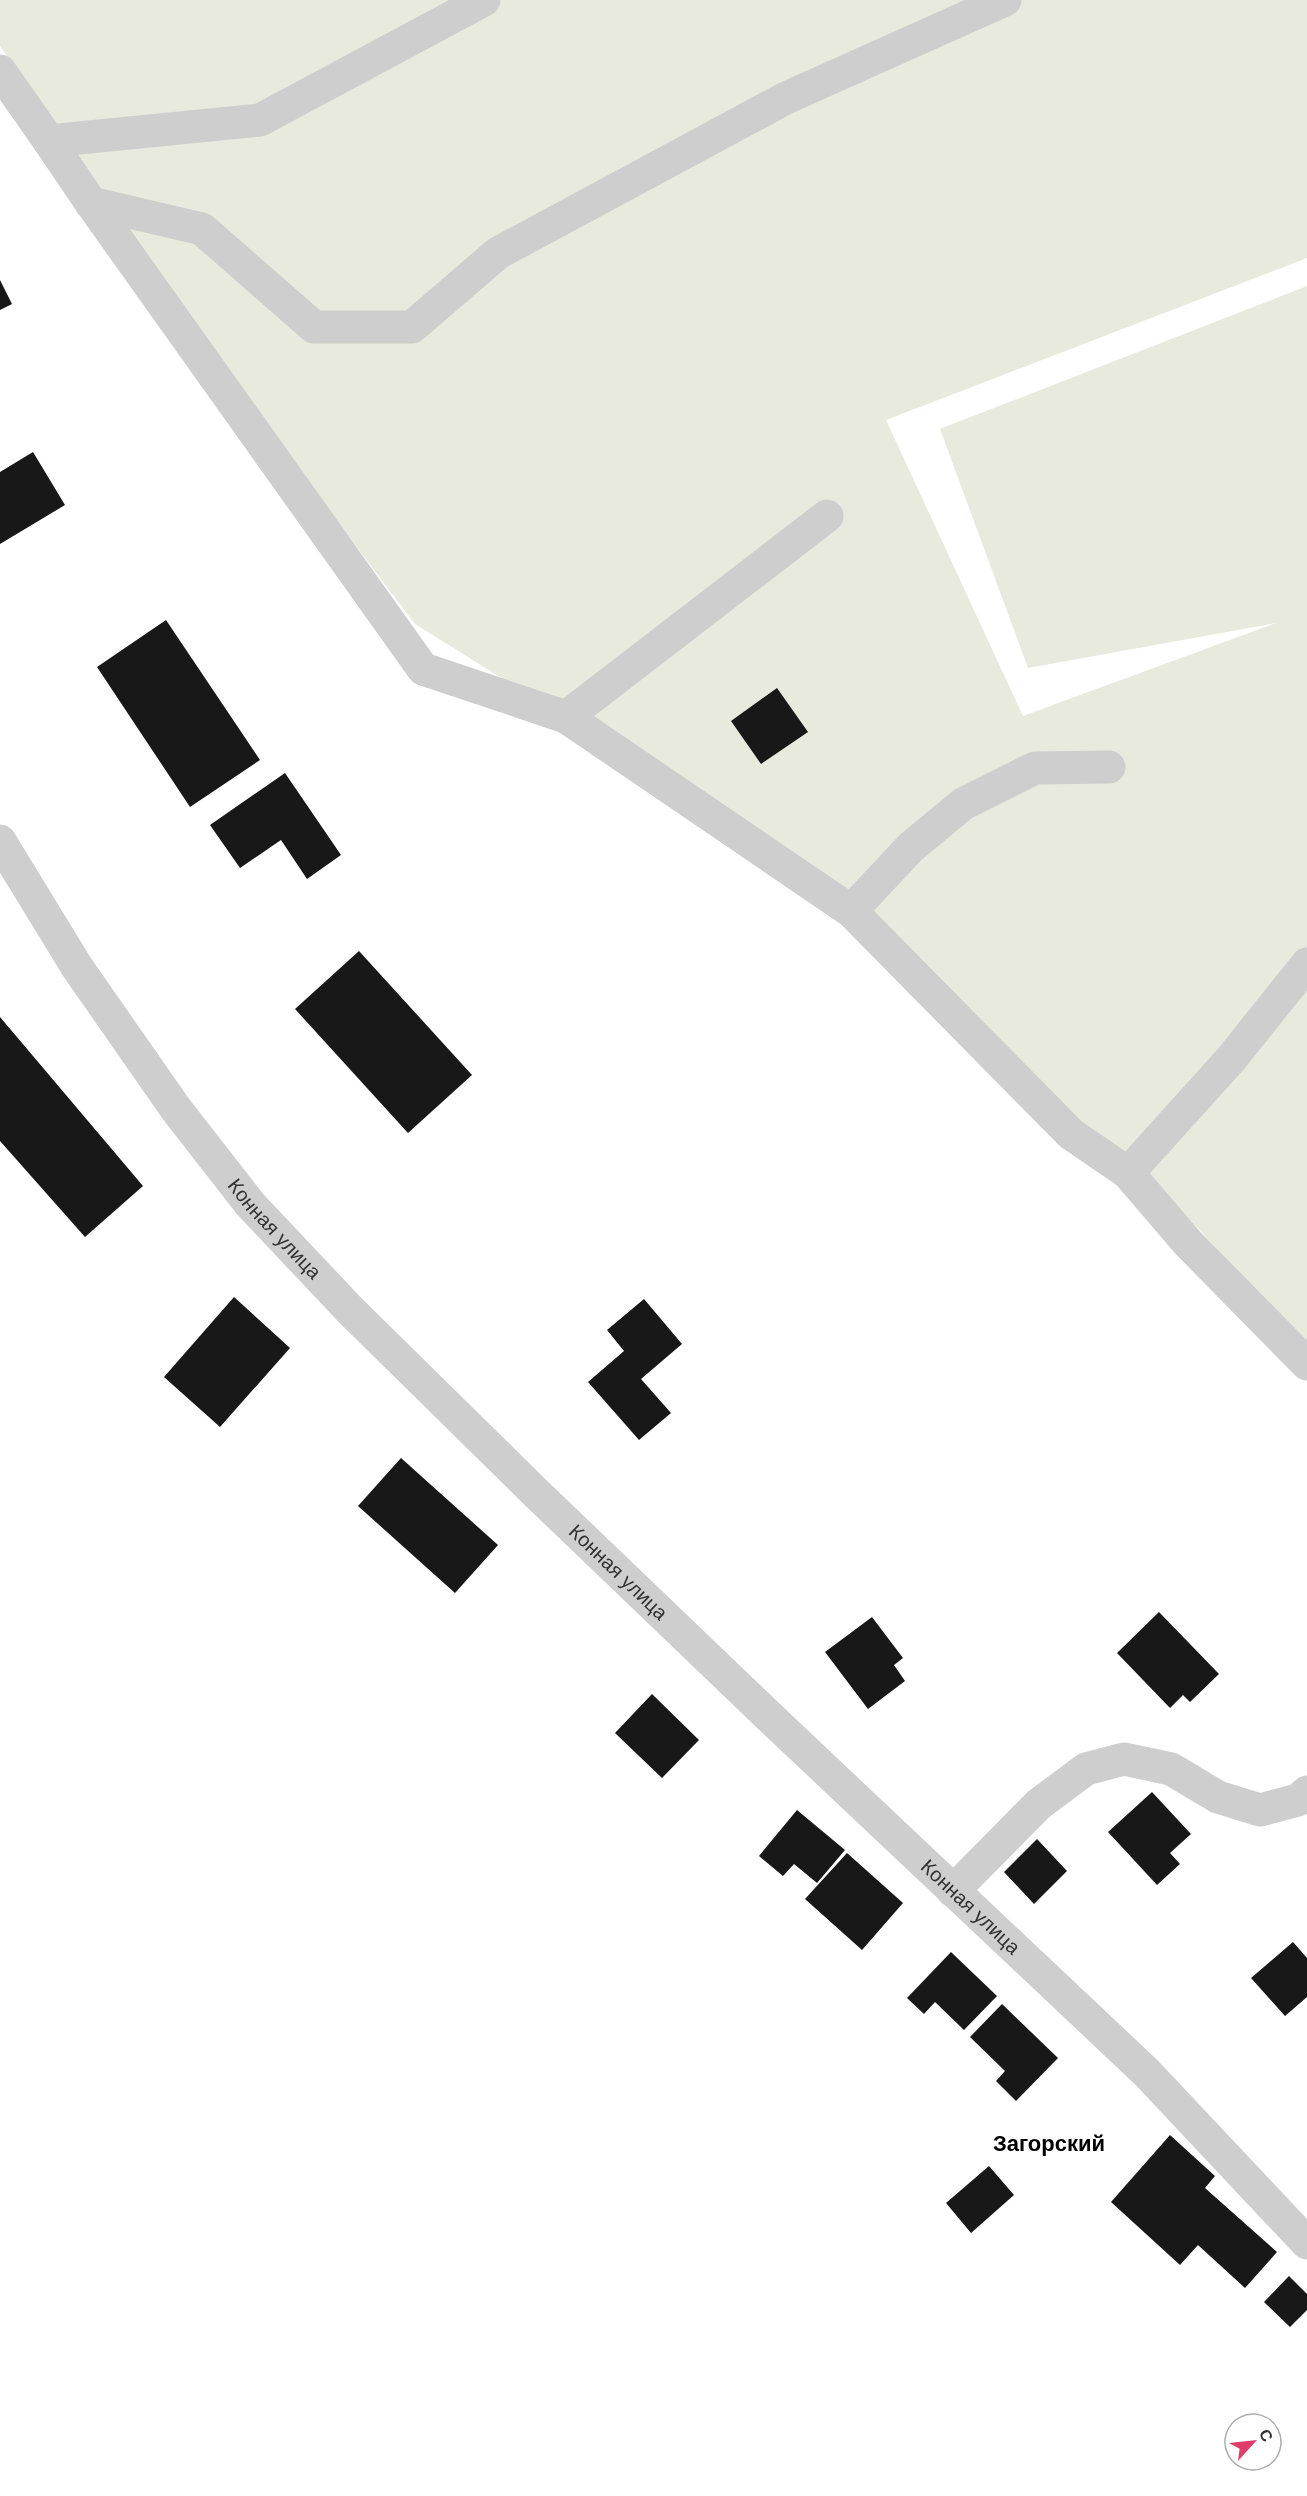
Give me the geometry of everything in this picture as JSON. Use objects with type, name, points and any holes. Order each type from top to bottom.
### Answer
[{"type":"street","points":[[49,141],[260,120],[484,0]]},
{"type":"street","points":[[91,203],[202,229],[314,327],[412,327],[498,254],[786,98],[1005,0]]},
{"type":"street","points":[[0,71],[91,203],[423,669],[566,717],[851,911],[1071,1134],[1128,1173],[1188,1243],[1307,1364]]},
{"type":"street","points":[[566,717],[827,516]]},
{"type":"street","points":[[851,911],[911,847],[963,804],[1035,768],[1109,767]]},
{"type":"street","name":"Конная улица","points":[[0,841],[77,967],[176,1109],[250,1204],[350,1310],[536,1493],[1147,2073],[1307,2243]]},
{"type":"street","points":[[1128,1173],[1231,1059],[1307,963]]},
{"type":"street","points":[[954,1891],[1039,1804],[1086,1769],[1124,1759],[1171,1769],[1218,1797],[1260,1810],[1298,1800],[1307,1792]]},
{"type":"shaded area","points":[[0,0],[1307,0],[1307,258],[886,420],[1023,716],[1276,623],[1028,668],[940,429],[1307,286],[1307,1347],[1147,1173],[1080,1127],[868,907],[415,624],[225,373],[0,46]]},
{"type":"building","points":[[0,280],[12,304],[0,310]]},
{"type":"building","points":[[33,452],[65,505],[0,544],[0,472]]},
{"type":"building","points":[[166,620],[260,760],[190,807],[97,667]]},
{"type":"building","points":[[777,688],[808,732],[761,764],[731,721]]},
{"type":"building","points":[[285,773],[341,855],[307,879],[281,840],[240,868],[210,825]]},
{"type":"building","points":[[359,951],[472,1075],[408,1133],[295,1009]]},
{"type":"building","points":[[0,1017],[143,1186],[85,1237],[0,1141]]},
{"type":"building","points":[[234,1297],[290,1348],[220,1427],[164,1377]]},
{"type":"building","points":[[644,1299],[682,1344],[641,1379],[671,1413],[639,1440],[588,1382],[624,1351],[607,1330]]},
{"type":"building","points":[[401,1458],[498,1545],[455,1593],[358,1506]]},
{"type":"building","points":[[1159,1612],[1219,1674],[1190,1702],[1183,1695],[1170,1708],[1117,1653]]},
{"type":"building","points":[[872,1617],[903,1658],[894,1665],[905,1681],[868,1709],[825,1652]]},
{"type":"building","points":[[652,1694],[699,1740],[662,1778],[615,1733]]},
{"type":"building","points":[[1152,1792],[1191,1834],[1170,1853],[1180,1864],[1157,1885],[1108,1832]]},
{"type":"building","points":[[797,1810],[845,1850],[817,1883],[794,1864],[783,1876],[759,1856]]},
{"type":"building","points":[[1037,1839],[1067,1871],[1034,1904],[1004,1872]]},
{"type":"building","points":[[847,1853],[903,1903],[862,1950],[805,1899]]},
{"type":"building","points":[[1293,1942],[1307,1958],[1307,1997],[1285,2016],[1251,1978]]},
{"type":"building","points":[[951,1952],[997,1996],[964,2030],[935,2002],[924,2014],[907,1998]]},
{"type":"building","points":[[1002,2004],[1058,2058],[1016,2101],[996,2081],[1005,2071],[970,2037]]},
{"type":"building","points":[[1170,2135],[1215,2176],[1205,2188],[1277,2252],[1245,2288],[1198,2245],[1180,2265],[1111,2202]]},
{"type":"building","points":[[989,2166],[1014,2195],[971,2233],[946,2203]]},
{"type":"building","points":[[1289,2276],[1307,2294],[1307,2310],[1290,2327],[1264,2302]]},
{"type":"district","name":"Загорский","points":[[1049,2143]]}]
